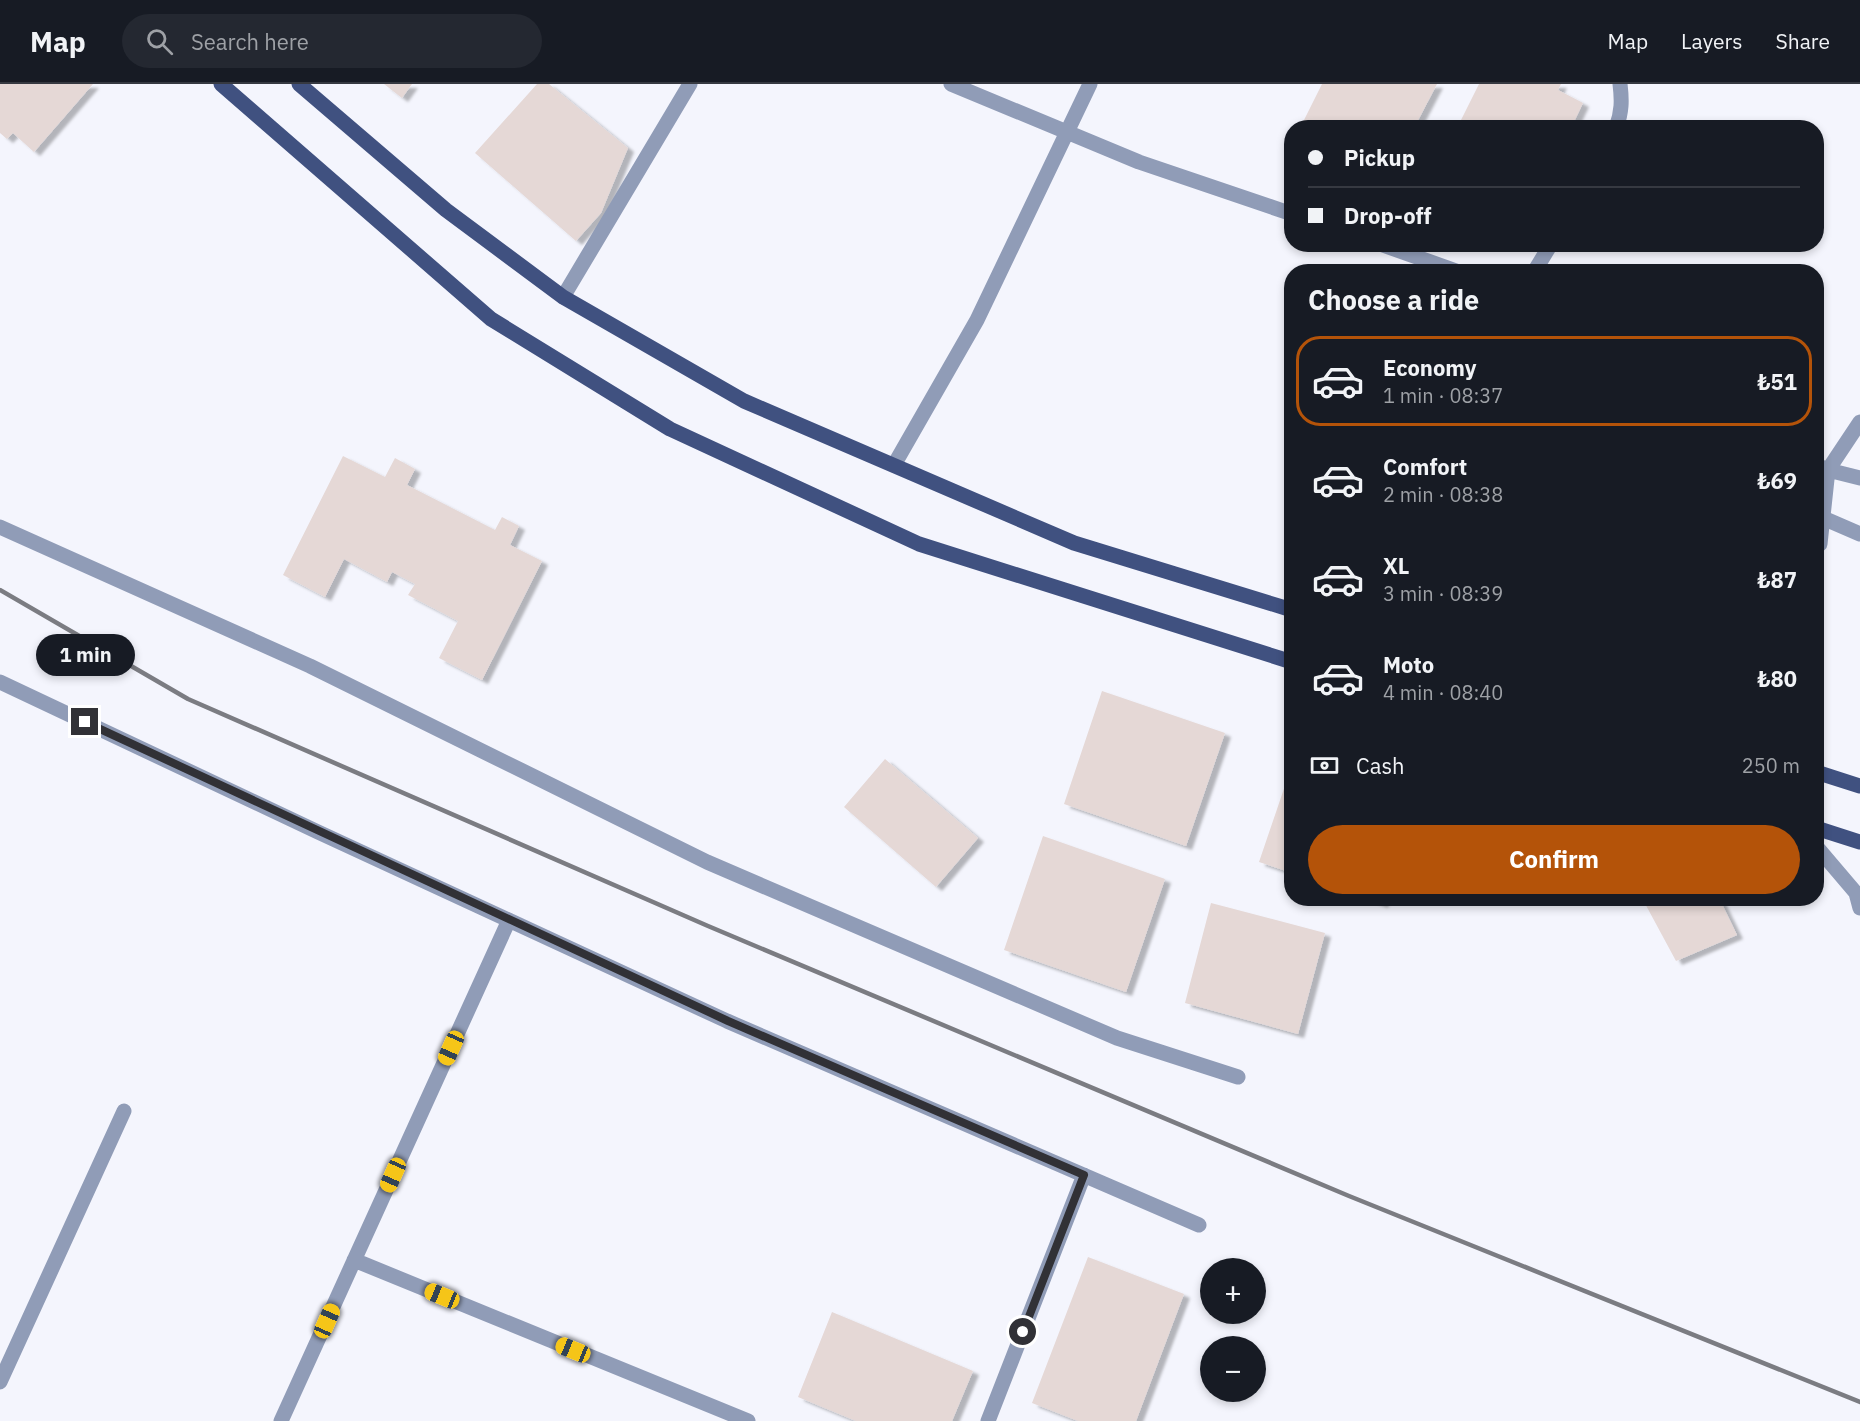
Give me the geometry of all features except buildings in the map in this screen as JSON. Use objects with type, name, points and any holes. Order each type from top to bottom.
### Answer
[{"type":"main road","points":[[221,84],[491,319],[670,429],[919,544],[1284,659]]},
{"type":"main road","points":[[299,84],[446,210],[563,297],[744,401],[1074,543],[1284,608]]},
{"type":"main road","points":[[1824,775],[1860,786]]},
{"type":"main road","points":[[1824,831],[1860,842]]},
{"type":"street","points":[[563,297],[690,84]]},
{"type":"street","points":[[951,84],[1139,162],[1284,211]]},
{"type":"street","points":[[894,465],[977,320],[1090,84]]},
{"type":"street","points":[[1619,120],[1622,99],[1620,84]]},
{"type":"street","points":[[1402,252],[1436,264]]},
{"type":"street","points":[[1824,466],[1860,422]]},
{"type":"street","points":[[1824,469],[1860,478]]},
{"type":"street","points":[[1824,518],[1860,534]]},
{"type":"street","points":[[0,527],[310,666],[707,862],[1117,1038],[1238,1077]]},
{"type":"street","points":[[0,682],[728,1021],[1199,1225]]},
{"type":"street","points":[[1824,855],[1856,893],[1860,908]]},
{"type":"street","points":[[281,1421],[509,920]]},
{"type":"street","points":[[0,1382],[124,1111]]},
{"type":"street","points":[[988,1421],[1084,1175]]},
{"type":"street","points":[[354,1260],[748,1421]]},
{"type":"railway","points":[[0,590],[188,699],[708,926],[1349,1196],[1860,1402]]},
{"type":"route","points":[[85,722],[728,1021],[1084,1175],[1023,1332]]}]
